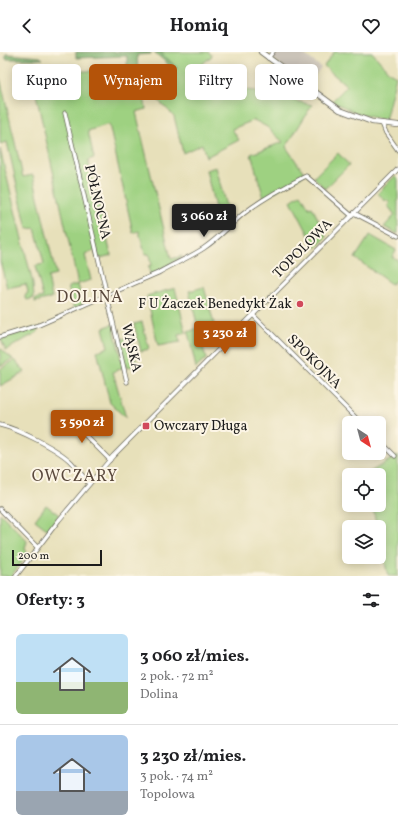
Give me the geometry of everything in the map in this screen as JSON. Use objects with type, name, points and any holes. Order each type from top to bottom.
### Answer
[{"type":"main road","points":[[261,52],[340,110],[359,118],[382,124],[398,125]]},
{"type":"street","points":[[268,58],[273,52]]},
{"type":"street","name":"PÓŁNOCNA","points":[[65,113],[107,296]]},
{"type":"street","points":[[382,124],[385,132],[398,150]]},
{"type":"street","name":"TOPOLOWA","points":[[16,576],[37,547],[110,460],[398,169]]},
{"type":"street","points":[[0,336],[40,325],[158,273],[175,262],[203,248],[222,234],[244,213],[276,191],[306,176],[353,215],[398,236]]},
{"type":"street","name":"WĄSKA","points":[[107,296],[128,382]]},
{"type":"street","name":"SPOKOJNA","points":[[253,315],[354,416]]},
{"type":"street","points":[[66,416],[110,460]]},
{"type":"street","points":[[0,425],[45,444],[58,452],[70,461],[89,484]]},
{"type":"street","points":[[386,447],[395,456]]},
{"type":"street","points":[[0,509],[37,547]]},
{"type":"shaded area","points":[[276,52],[301,52],[317,64],[280,64],[272,58]]},
{"type":"shaded area","points":[[318,65],[321,67],[318,72]]},
{"type":"green space","points":[[76,52],[151,52],[151,54],[137,55],[138,64],[127,64],[127,56],[76,58]]},
{"type":"green space","points":[[154,52],[160,52],[173,64],[168,64]]},
{"type":"green space","points":[[160,52],[209,52],[212,56],[202,64],[185,64],[185,100],[247,100],[247,90],[255,91],[255,100],[292,100],[312,105],[286,147],[305,174],[264,198],[251,154],[283,142],[267,127],[254,120],[232,129],[239,140],[206,157],[202,144],[183,153],[174,116],[158,100],[177,100],[177,64],[173,64]]},
{"type":"green space","points":[[334,52],[372,52],[389,72],[396,76],[385,121],[356,113],[332,101],[347,86],[324,66]]},
{"type":"green space","points":[[6,54],[40,57],[43,59],[6,59]]},
{"type":"green space","points":[[81,71],[89,71],[89,100],[144,100],[146,109],[136,112],[171,259],[182,256],[151,276],[148,267],[151,266],[149,254],[145,254],[139,231],[133,233],[109,124],[88,131],[94,158],[88,160],[111,255],[97,259],[95,250],[85,255],[91,280],[78,284],[37,100],[81,100]]},
{"type":"green space","points":[[0,78],[23,177],[33,175],[56,275],[48,277],[52,298],[35,302],[35,299],[43,297],[35,266],[44,264],[35,228],[27,229],[7,142],[0,144]]},
{"type":"green space","points":[[0,149],[33,284],[34,298],[27,300],[25,296],[28,292],[26,284],[7,288],[0,261]]},
{"type":"green space","points":[[338,153],[349,165],[325,189],[314,177]]},
{"type":"green space","points":[[216,167],[230,223],[221,233],[206,170]]},
{"type":"green space","points":[[395,176],[398,179],[398,234],[384,227],[395,215],[388,206],[390,203],[387,200],[385,201],[378,193]]},
{"type":"green space","points":[[301,194],[309,208],[312,207],[327,237],[316,248],[291,201]]},
{"type":"green space","points":[[370,235],[396,250],[392,257],[398,260],[398,279],[391,284],[355,258]]},
{"type":"green space","points":[[78,284],[83,304],[74,308],[68,287]]},
{"type":"green space","points":[[204,287],[214,324],[198,328],[189,291]]},
{"type":"green space","points":[[175,288],[186,333],[178,335],[180,342],[158,346],[147,296]]},
{"type":"green space","points":[[142,322],[149,349],[141,351],[134,324]]},
{"type":"green space","points":[[113,324],[123,368],[113,372],[126,418],[110,403],[97,351],[108,347],[103,328]]},
{"type":"green space","points":[[37,327],[38,332],[6,350],[1,339]]},
{"type":"green space","points":[[198,328],[206,359],[196,368],[188,332]]},
{"type":"green space","points":[[131,337],[137,365],[126,368],[119,340]]},
{"type":"green space","points":[[0,348],[13,359],[0,366]]},
{"type":"green space","points":[[15,360],[25,372],[0,386],[0,369]]},
{"type":"green space","points":[[398,455],[398,576],[388,576],[385,564],[386,520],[375,520],[374,512],[386,512],[386,468],[377,468]]},
{"type":"green space","points":[[46,505],[59,515],[48,530],[35,520]]},
{"type":"green space","points":[[0,513],[27,541],[25,549],[28,554],[11,576],[0,576]]},
{"type":"place","name":"F U Żaczek Benedykt Żak","points":[[300,304]]},
{"type":"place","name":"Owczary Długa","points":[[146,426]]},
{"type":"district","name":"DOLINA","points":[[90,298]]},
{"type":"district","name":"OWCZARY","points":[[75,477]]}]
